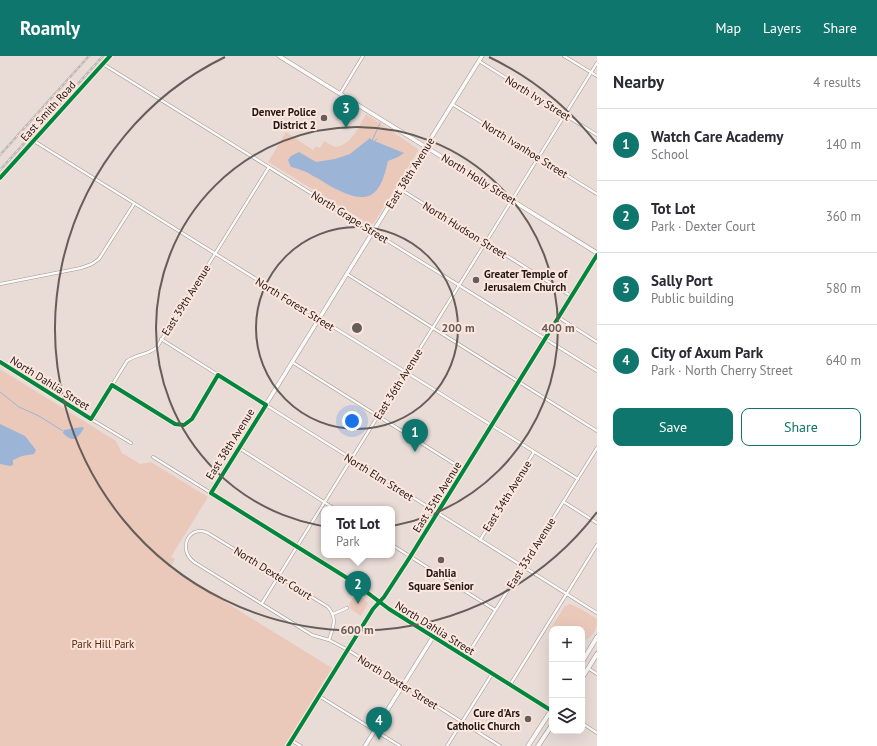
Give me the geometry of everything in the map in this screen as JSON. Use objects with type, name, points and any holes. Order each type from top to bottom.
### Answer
[{"type":"main road","points":[[585,657],[597,637]]},
{"type":"main road","points":[[585,673],[597,654]]},
{"type":"main road","points":[[528,746],[549,714]]},
{"type":"main road","points":[[538,746],[549,729]]},
{"type":"street","name":"East Smith Road","points":[[0,178],[110,56]]},
{"type":"street","name":"North Holly Street","points":[[279,56],[597,254]]},
{"type":"street","points":[[340,94],[363,56]]},
{"type":"street","name":"East 38th Avenue","points":[[211,493],[482,56]]},
{"type":"street","points":[[564,56],[597,76]]},
{"type":"street","name":"North Ivy Street","points":[[478,62],[597,135]]},
{"type":"street","name":"East 36th Avenue","points":[[323,506],[597,62]]},
{"type":"street","name":"North Grape Street","points":[[103,64],[597,372]]},
{"type":"street","name":"North Ivanhoe Street","points":[[452,104],[597,194]]},
{"type":"street","name":"North Forest Street","points":[[34,141],[578,479]]},
{"type":"street","name":"East 39th Avenue","points":[[91,418],[127,361],[155,349],[162,340],[269,167]]},
{"type":"street","name":"North Hudson Street","points":[[400,189],[571,296]]},
{"type":"street","points":[[0,284],[81,268],[96,262],[103,254],[134,204]]},
{"type":"street","name":"East 35th Avenue","points":[[288,746],[348,650],[410,557],[597,254]]},
{"type":"street","points":[[347,274],[597,431]]},
{"type":"street","points":[[558,318],[597,342]]},
{"type":"street","name":"North Elm Street","points":[[162,340],[597,613]]},
{"type":"street","name":"North Dahlia Street","points":[[0,362],[131,443]]},
{"type":"street","points":[[292,362],[464,470]]},
{"type":"street","points":[[112,385],[175,424],[182,426],[187,424],[192,419],[218,375]]},
{"type":"street","points":[[239,448],[331,506]]},
{"type":"street","name":"East 33rd Avenue","points":[[466,658],[597,448]]},
{"type":"street","name":"East 34th Avenue","points":[[480,540],[534,452]]},
{"type":"street","name":"North Dahlia Street","points":[[153,457],[352,581],[379,602],[466,658],[549,708]]},
{"type":"street","points":[[563,502],[597,523]]},
{"type":"street","name":"East 36th Avenue","points":[[262,603],[321,508]]},
{"type":"street","name":"North Dexter Court","points":[[188,539],[196,532],[205,531],[328,607],[333,614]]},
{"type":"street","name":"North Dexter Street","points":[[188,539],[185,549],[190,558],[312,636],[329,640],[348,650],[500,746]]},
{"type":"street","points":[[511,686],[597,545]]},
{"type":"street","points":[[395,547],[495,610]]},
{"type":"street","points":[[329,640],[334,622],[333,614],[347,608]]},
{"type":"street","points":[[365,746],[433,637]]},
{"type":"street","points":[[588,668],[597,674]]},
{"type":"street","points":[[447,746],[492,674]]},
{"type":"street","points":[[319,696],[400,746]]},
{"type":"street","points":[[585,725],[597,733]]},
{"type":"street","points":[[292,740],[301,746]]},
{"type":"green space","points":[[366,114],[418,149],[374,223],[371,225],[268,162],[286,132],[313,150],[316,146],[320,148],[324,141],[335,147],[341,146],[354,135]]},
{"type":"green space","name":"Park Hill Park","points":[[0,369],[116,441],[122,453],[140,464],[151,462],[208,497],[171,557],[175,559],[170,568],[332,668],[284,746],[0,746]]},
{"type":"green space","points":[[357,592],[368,603],[361,616],[351,609],[349,604]]},
{"type":"green space","points":[[570,604],[597,619],[594,633],[589,638],[585,640],[585,626],[552,626],[565,606]]},
{"type":"water","points":[[370,138],[404,153],[388,161],[380,185],[370,195],[364,197],[358,197],[338,190],[300,169],[291,167],[288,160],[291,156],[299,152],[316,162],[335,159],[350,154]]},
{"type":"water","points":[[0,424],[25,436],[36,450],[34,454],[22,456],[13,460],[13,465],[10,466],[0,464]]},
{"type":"water","points":[[84,428],[80,435],[72,439],[63,433],[64,430]]},
{"type":"waterway","points":[[372,141],[380,123]]},
{"type":"waterway","points":[[373,142],[377,139]]},
{"type":"waterway","points":[[0,392],[19,407],[39,416],[63,431]]},
{"type":"railway","points":[[0,155],[89,56]]},
{"type":"railway","points":[[0,170],[103,56]]},
{"type":"cycle path","points":[[0,178],[110,56]]},
{"type":"cycle path","points":[[288,746],[373,609],[384,597],[410,557],[597,255]]},
{"type":"cycle path","points":[[0,362],[91,419],[112,385],[175,424],[184,425],[192,419],[218,375],[266,405],[211,493],[352,581],[389,609],[549,709]]},
{"type":"place","name":"Denver Police District 2","points":[[324,118]]},
{"type":"place","name":"Sally Port","points":[[346,128]]},
{"type":"place","name":"Greater Temple of Jerusalem Church","points":[[476,280]]},
{"type":"place","name":"Watch Care Academy","points":[[415,452]]},
{"type":"place","name":"Dahlia Square Senior","points":[[441,560]]},
{"type":"place","name":"Tot Lot","points":[[358,604]]},
{"type":"place","name":"Cure d'Ars Catholic Church","points":[[528,719]]},
{"type":"place","name":"City of Axum Park","points":[[379,740]]}]
